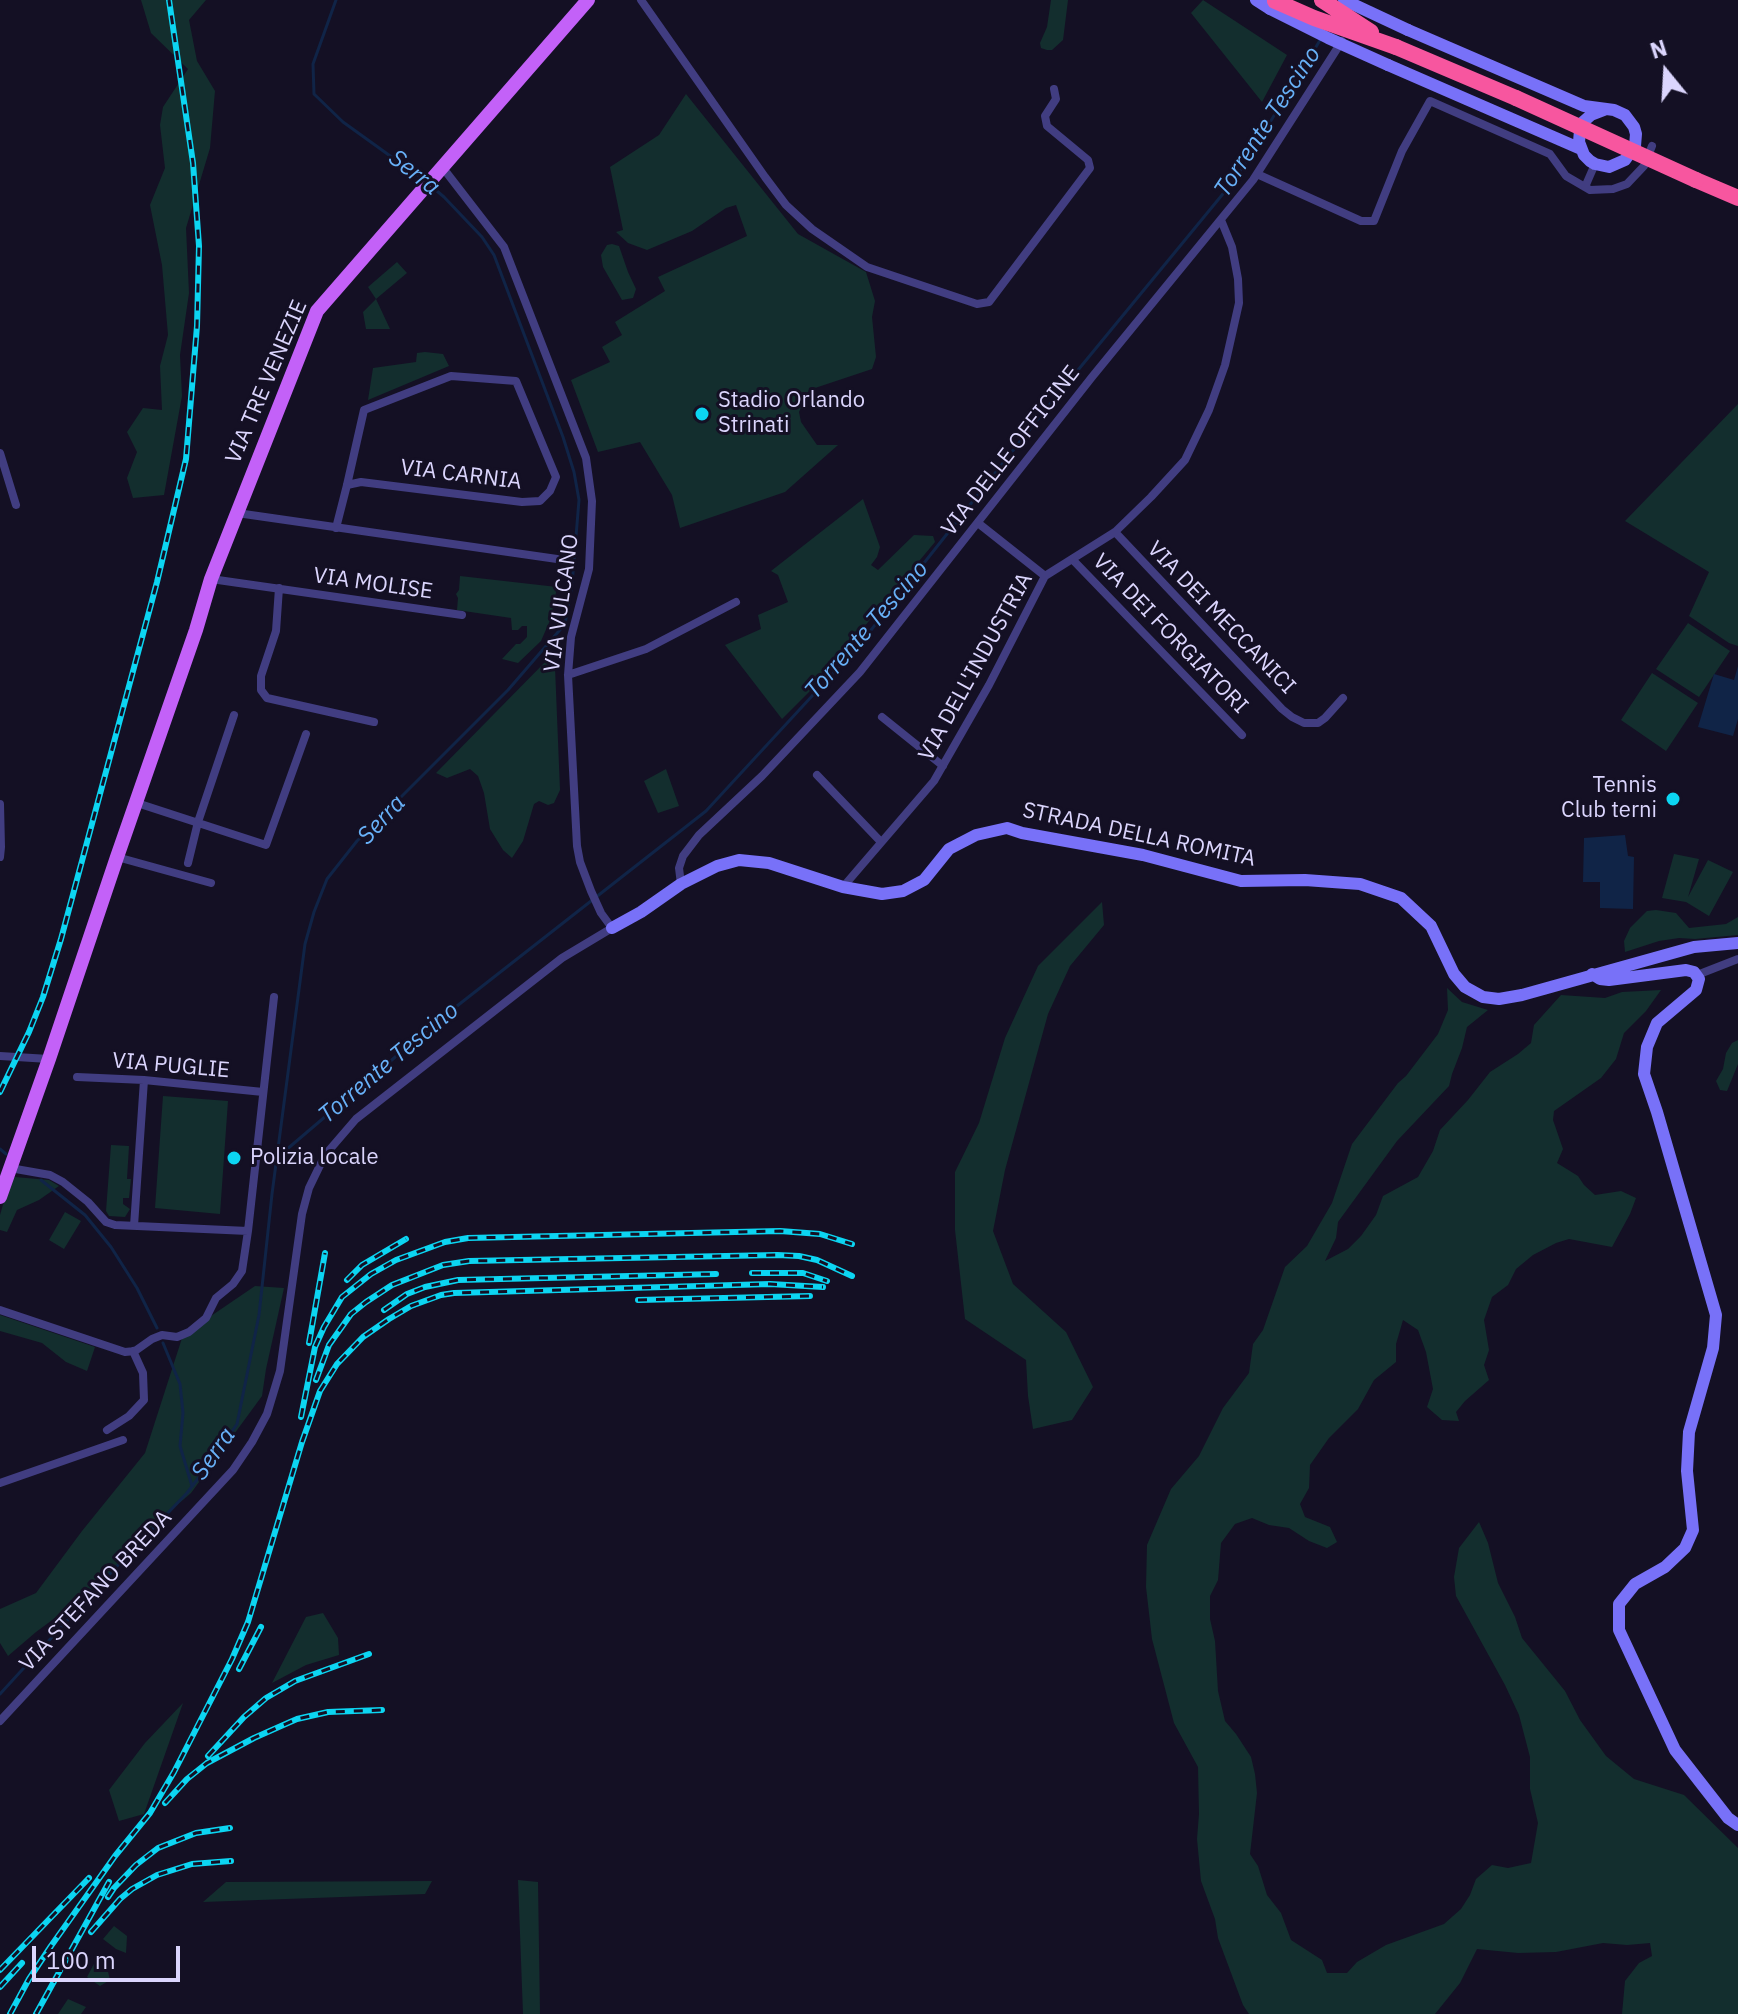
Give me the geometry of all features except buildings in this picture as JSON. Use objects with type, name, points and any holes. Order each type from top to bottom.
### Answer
[{"type":"highway","points":[[1298,0],[1396,47],[1738,198]]},
{"type":"highway","points":[[1322,0],[1396,47]]},
{"type":"highway","points":[[1272,3],[1396,47]]},
{"type":"main road","name":"VIA TRE VENEZIE","points":[[0,1197],[211,579],[317,311],[586,1]]},
{"type":"street","points":[[641,0],[765,177],[786,205],[812,229],[867,267],[977,304],[989,302],[1090,168],[1088,160],[1047,126],[1045,116],[1056,99],[1054,89]]},
{"type":"street","points":[[1256,0],[1272,3],[1328,38],[1581,149]]},
{"type":"street","points":[[1344,0],[1584,106],[1619,112],[1634,127],[1636,140],[1631,154],[1621,164],[1609,167],[1586,158],[1579,136],[1583,122],[1604,110]]},
{"type":"street","name":"VIA DELLE OFFICINE","points":[[681,884],[679,868],[683,856],[699,835],[762,776],[860,672],[1092,377],[1257,174],[1368,0]]},
{"type":"street","points":[[1257,174],[1361,221],[1374,221],[1402,151],[1430,101],[1550,154],[1566,176],[1590,190],[1627,184],[1644,166],[1652,146]]},
{"type":"street","points":[[1585,187],[1595,164]]},
{"type":"street","name":"VIA VULCANO","points":[[439,172],[504,247],[586,458],[592,501],[589,569],[571,637],[568,675],[577,846],[591,891],[612,928]]},
{"type":"street","name":"VIA DELL'INDUSTRIA","points":[[843,887],[934,781],[989,685],[1045,576],[1115,532],[1185,460],[1209,410],[1225,365],[1239,303],[1232,247],[1221,220]]},
{"type":"street","name":"VIA CARNIA","points":[[336,528],[364,410],[451,376],[516,381],[556,477],[550,491],[540,501],[522,502],[361,482],[347,485]]},
{"type":"street","points":[[0,453],[16,505]]},
{"type":"street","points":[[237,513],[557,559]]},
{"type":"street","points":[[978,523],[1045,576]]},
{"type":"street","name":"VIA DEI MECCANICI","points":[[1115,532],[1292,717],[1304,723],[1318,723],[1343,698]]},
{"type":"street","name":"VIA DEI FORGIATORI","points":[[1072,559],[1242,735]]},
{"type":"street","name":"VIA MOLISE","points":[[211,579],[462,615]]},
{"type":"street","name":"VIA MOLISE","points":[[279,588],[276,631],[261,676],[261,690],[267,698],[374,722]]},
{"type":"street","points":[[568,675],[646,649],[736,602]]},
{"type":"street","points":[[188,863],[198,822],[234,715]]},
{"type":"street","points":[[882,717],[943,766]]},
{"type":"street","points":[[137,803],[266,845],[306,734]]},
{"type":"street","points":[[817,775],[881,842]]},
{"type":"street","points":[[0,804],[0,857]]},
{"type":"street","name":"STRADA DELLA ROMITA","points":[[612,928],[681,884],[717,866],[739,860],[769,863],[843,887],[882,894],[903,891],[924,880],[949,849],[976,835],[1007,828],[1143,855],[1241,881],[1305,880],[1360,884],[1401,898],[1431,926],[1454,974],[1465,987],[1483,997],[1499,999],[1522,995],[1694,947],[1738,943]]},
{"type":"street","points":[[117,857],[211,883]]},
{"type":"street","name":"VIA STEFANO BREDA","points":[[0,1721],[233,1470],[252,1442],[267,1414],[280,1371],[302,1214],[309,1188],[325,1155],[356,1119],[562,958],[612,928]]},
{"type":"street","points":[[1697,975],[1738,959]]},
{"type":"street","points":[[1592,974],[1609,980],[1690,970],[1697,975],[1699,983],[1696,990],[1657,1023],[1647,1047],[1644,1074],[1716,1315],[1713,1348],[1689,1432],[1687,1471],[1693,1530],[1685,1548],[1665,1567],[1635,1584],[1619,1604],[1619,1630],[1675,1750],[1728,1818],[1738,1825]]},
{"type":"street","points":[[0,1310],[125,1352],[133,1351],[162,1335],[177,1337],[189,1332],[206,1318],[216,1298],[233,1284],[242,1271],[274,997]]},
{"type":"street","points":[[0,1056],[49,1059]]},
{"type":"street","name":"VIA PUGLIE","points":[[77,1077],[263,1092]]},
{"type":"street","points":[[134,1226],[144,1080]]},
{"type":"street","points":[[10,1168],[50,1175],[63,1182],[106,1222],[115,1225],[248,1231]]},
{"type":"street","points":[[107,1430],[129,1416],[144,1400],[143,1373],[133,1351]]},
{"type":"street","points":[[0,1483],[123,1440]]},
{"type":"green space","points":[[141,0],[206,0],[189,20],[197,61],[215,91],[210,148],[186,228],[189,293],[180,355],[182,396],[164,495],[133,498],[127,478],[137,452],[127,432],[143,408],[162,410],[160,366],[168,335],[162,265],[150,205],[165,168],[160,125],[163,107],[188,69],[151,33]]},
{"type":"green space","points":[[1051,0],[1068,0],[1063,40],[1052,50],[1047,50],[1041,48],[1040,43],[1047,27]]},
{"type":"green space","points":[[1203,0],[1287,55],[1262,102],[1191,13]]},
{"type":"green space","points":[[686,94],[798,234],[866,272],[875,301],[872,317],[876,357],[872,369],[809,390],[799,412],[801,422],[817,445],[838,445],[785,492],[680,528],[672,495],[640,442],[598,452],[571,380],[610,362],[602,347],[622,335],[615,322],[665,291],[658,277],[747,236],[736,205],[726,208],[692,231],[647,250],[628,243],[616,232],[623,230],[610,167],[659,135]]},
{"type":"green space","points":[[607,245],[619,246],[636,289],[633,298],[622,300],[603,267],[601,255]]},
{"type":"green space","points":[[397,262],[407,273],[376,299],[368,287]]},
{"type":"green space","points":[[376,299],[390,329],[366,329],[363,312]]},
{"type":"green space","points":[[417,353],[443,354],[449,366],[368,400],[373,368],[416,362]]},
{"type":"green space","points":[[1738,404],[1738,646],[1689,616],[1709,572],[1625,521]]},
{"type":"green space","points":[[863,499],[880,547],[871,565],[878,570],[914,535],[933,536],[935,542],[813,688],[782,719],[725,645],[761,629],[758,615],[788,602],[778,575],[771,571]]},
{"type":"green space","points":[[460,576],[557,587],[551,618],[541,641],[518,663],[502,659],[527,637],[527,626],[512,630],[511,618],[457,610],[456,594]]},
{"type":"green space","points":[[1688,623],[1730,651],[1699,697],[1656,669]]},
{"type":"green space","points":[[551,656],[555,667],[560,790],[554,803],[548,805],[539,801],[534,804],[523,841],[512,858],[490,829],[478,776],[470,769],[447,778],[436,773]]},
{"type":"green space","points":[[1652,673],[1698,703],[1666,751],[1621,720]]},
{"type":"green space","points":[[666,769],[679,806],[658,813],[644,781]]},
{"type":"green space","points":[[1674,854],[1699,859],[1688,897],[1708,860],[1733,872],[1709,916],[1686,902],[1662,898]]},
{"type":"green space","points":[[1102,902],[1104,925],[1070,966],[1048,1014],[1005,1170],[993,1231],[1013,1284],[1066,1332],[1093,1387],[1072,1420],[1033,1429],[1026,1360],[965,1319],[955,1230],[955,1172],[979,1123],[1005,1038],[1038,966]]},
{"type":"green space","points":[[1647,911],[1676,913],[1689,928],[1726,924],[1738,917],[1738,935],[1659,941],[1625,952],[1624,941],[1630,928]]},
{"type":"green space","points":[[1447,988],[1462,1002],[1488,1010],[1467,1027],[1449,1086],[1397,1141],[1338,1222],[1336,1238],[1325,1261],[1348,1249],[1361,1236],[1376,1215],[1383,1196],[1418,1177],[1433,1151],[1440,1130],[1490,1072],[1531,1043],[1534,1025],[1561,995],[1605,998],[1622,992],[1661,990],[1624,1033],[1616,1059],[1601,1078],[1554,1111],[1553,1120],[1563,1149],[1557,1163],[1578,1176],[1595,1195],[1621,1191],[1636,1198],[1612,1247],[1569,1239],[1556,1243],[1533,1255],[1516,1269],[1508,1285],[1492,1297],[1484,1320],[1489,1350],[1484,1365],[1489,1380],[1456,1412],[1459,1421],[1442,1420],[1427,1407],[1433,1389],[1426,1352],[1418,1330],[1403,1320],[1396,1344],[1396,1362],[1374,1380],[1358,1409],[1329,1438],[1310,1465],[1309,1488],[1300,1504],[1305,1517],[1330,1527],[1337,1542],[1327,1548],[1289,1528],[1252,1518],[1235,1524],[1221,1543],[1218,1580],[1210,1596],[1210,1619],[1215,1641],[1218,1691],[1225,1721],[1251,1757],[1255,1774],[1257,1793],[1250,1854],[1258,1866],[1267,1895],[1281,1913],[1291,1940],[1322,1960],[1327,1973],[1347,1973],[1357,1962],[1386,1945],[1444,1924],[1461,1909],[1476,1879],[1492,1865],[1508,1868],[1531,1863],[1538,1823],[1530,1789],[1530,1757],[1519,1715],[1456,1596],[1454,1577],[1459,1548],[1479,1522],[1498,1583],[1522,1638],[1565,1691],[1580,1720],[1606,1756],[1634,1779],[1684,1795],[1738,1848],[1738,2014],[1622,2014],[1625,1981],[1639,1963],[1652,1956],[1650,1943],[1603,1943],[1556,1952],[1518,1953],[1477,1949],[1460,1983],[1435,2014],[1249,2014],[1218,1938],[1215,1919],[1201,1881],[1197,1839],[1198,1767],[1174,1723],[1152,1639],[1146,1587],[1147,1545],[1171,1489],[1199,1456],[1223,1408],[1249,1373],[1253,1344],[1263,1330],[1285,1267],[1307,1246],[1332,1203],[1352,1144],[1438,1034],[1448,1010]]},
{"type":"green space","points":[[1738,1040],[1738,1064],[1727,1091],[1720,1090],[1716,1081],[1723,1069],[1726,1053]]},
{"type":"green space","points":[[163,1096],[228,1101],[220,1214],[155,1208]]},
{"type":"green space","points":[[111,1145],[129,1146],[127,1179],[131,1179],[129,1198],[123,1198],[123,1204],[130,1209],[125,1217],[109,1216],[106,1211]]},
{"type":"green space","points":[[15,1177],[49,1180],[59,1186],[17,1210],[7,1232],[0,1230],[0,1215],[10,1180]]},
{"type":"green space","points":[[65,1212],[81,1221],[64,1249],[49,1240]]},
{"type":"green space","points":[[255,1286],[284,1288],[262,1396],[191,1493],[146,1532],[97,1587],[8,1656],[0,1643],[0,1609],[36,1593],[145,1453],[183,1335]]},
{"type":"green space","points":[[0,1315],[95,1347],[87,1371],[66,1362],[42,1343],[0,1331]]},
{"type":"green space","points":[[323,1613],[338,1638],[339,1655],[306,1665],[272,1683],[306,1617]]},
{"type":"green space","points":[[183,1703],[144,1814],[119,1821],[109,1790],[145,1743]]},
{"type":"green space","points":[[518,1880],[538,1882],[540,2014],[523,2014]]},
{"type":"green space","points":[[432,1881],[425,1894],[203,1902],[226,1882]]},
{"type":"green space","points":[[114,1926],[127,1936],[126,1953],[103,1939]]},
{"type":"green space","points":[[96,1960],[106,1963],[110,1980],[100,1986],[87,1977]]},
{"type":"green space","points":[[68,1999],[86,2007],[81,2014],[58,2014]]},
{"type":"water","points":[[1738,666],[1738,719],[1733,736],[1698,727],[1714,674],[1734,680]]},
{"type":"water","points":[[1625,835],[1628,856],[1634,857],[1633,909],[1600,908],[1600,882],[1583,882],[1584,838]]},
{"type":"waterway","name":"Serra","points":[[336,0],[313,64],[314,94],[343,122],[425,181]]},
{"type":"waterway","name":"Torrente Tescino","points":[[279,1156],[434,1024],[706,811],[860,644],[1041,415],[1236,178],[1322,37]]},
{"type":"waterway","name":"Serra","points":[[0,1694],[187,1493],[237,1424],[259,1315],[305,944],[327,879],[357,841],[508,690],[565,624],[572,585],[579,500],[574,472],[494,255],[482,237],[431,186]]},
{"type":"waterway","points":[[0,1149],[6,1154]]},
{"type":"waterway","points":[[41,1180],[85,1215],[111,1247],[157,1328]]},
{"type":"waterway","points":[[163,1343],[180,1384],[183,1413],[180,1446],[192,1486]]},
{"type":"railway","points":[[0,1092],[43,997],[61,939],[157,582],[186,459],[197,326],[199,246],[193,163],[169,0]]},
{"type":"railway","points":[[301,1417],[315,1347],[342,1297],[371,1274],[396,1260],[445,1242],[468,1238],[780,1231],[820,1234],[852,1244]]},
{"type":"railway","points":[[347,1280],[362,1265],[406,1239]]},
{"type":"railway","points":[[309,1343],[325,1253]]},
{"type":"railway","points":[[316,1380],[329,1345],[351,1314],[392,1285],[443,1265],[469,1261],[777,1255],[817,1260],[852,1276]]},
{"type":"railway","points":[[752,1273],[803,1273],[827,1281]]},
{"type":"railway","points":[[384,1310],[407,1294],[458,1280],[716,1274]]},
{"type":"railway","points":[[10,2014],[51,1946],[115,1856],[150,1813],[174,1772],[248,1622],[320,1391],[337,1364],[363,1337],[411,1306],[454,1293],[770,1284],[823,1287]]},
{"type":"railway","points":[[638,1300],[810,1296]]},
{"type":"railway","points":[[239,1669],[261,1627]]},
{"type":"railway","points":[[208,1756],[266,1698],[295,1681],[369,1654]]},
{"type":"railway","points":[[165,1803],[207,1763],[297,1719],[328,1712],[382,1710]]},
{"type":"railway","points":[[108,1897],[136,1865],[158,1848],[196,1833],[230,1828]]},
{"type":"railway","points":[[91,1932],[120,1899],[157,1875],[192,1864],[231,1861]]},
{"type":"railway","points":[[0,1970],[89,1878]]},
{"type":"railway","points":[[36,2014],[109,1882]]},
{"type":"railway","points":[[0,1987],[22,1963]]},
{"type":"place","name":"Stadio Orlando Strinati","points":[[702,414]]},
{"type":"place","name":"Tennis Club terni","points":[[1673,799]]},
{"type":"place","name":"Polizia locale","points":[[234,1158]]}]
